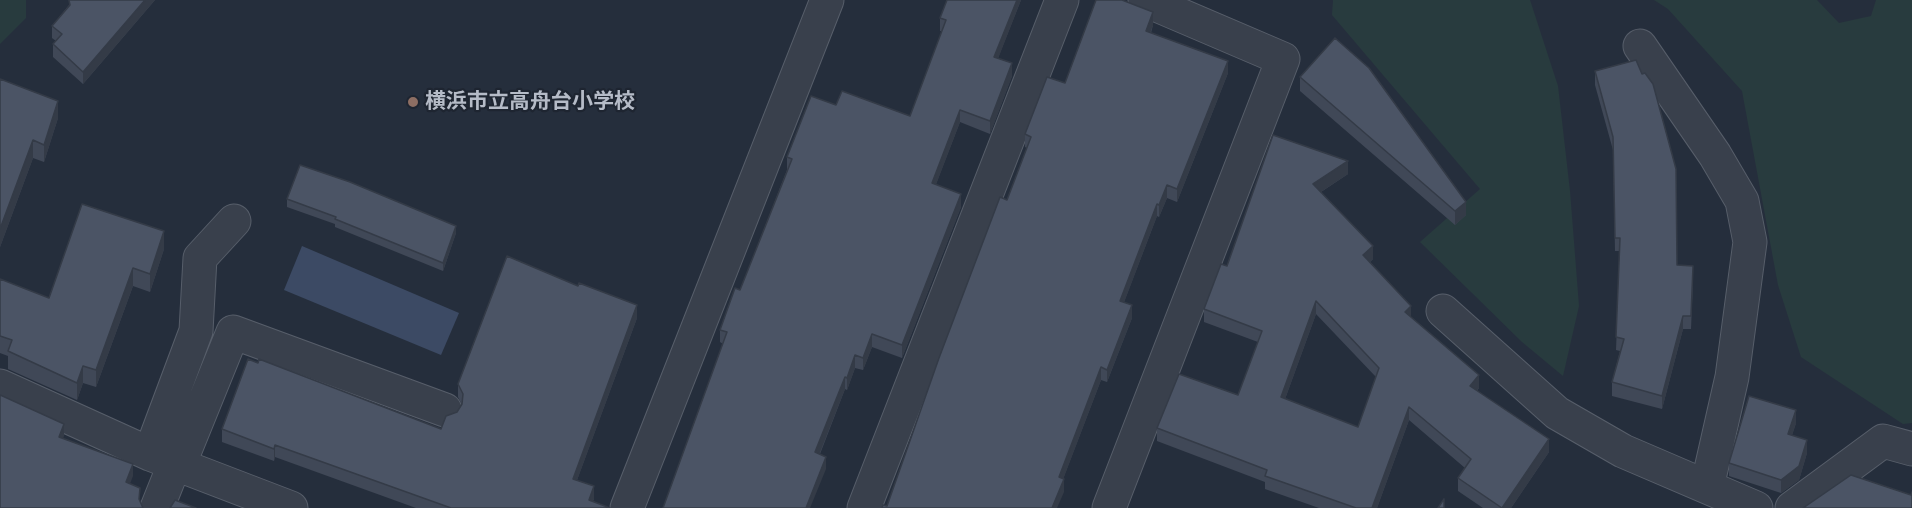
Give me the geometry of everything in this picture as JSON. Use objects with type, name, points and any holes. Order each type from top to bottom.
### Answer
[{"type":"street","points":[[627,508],[826,0]]},
{"type":"street","points":[[864,508],[1062,0]]},
{"type":"street","points":[[1109,508],[1283,59],[1145,0]]},
{"type":"street","points":[[1640,46],[1715,155],[1742,201],[1750,243],[1732,377],[1707,487]]},
{"type":"street","points":[[157,508],[196,331],[200,258],[234,221]]},
{"type":"street","points":[[1443,311],[1557,413],[1623,451],[1756,508]]},
{"type":"street","points":[[168,461],[233,332],[445,410]]},
{"type":"street","points":[[0,386],[168,461],[291,508]]},
{"type":"street","points":[[1792,508],[1883,441],[1912,449]]},
{"type":"shaded area","points":[[0,0],[26,0],[26,18],[0,44]]},
{"type":"shaded area","points":[[1333,0],[1530,0],[1558,86],[1570,191],[1579,306],[1563,376],[1522,342],[1420,242],[1480,189],[1332,15]]},
{"type":"shaded area","points":[[1654,0],[1817,0],[1839,23],[1871,16],[1876,0],[1912,0],[1912,423],[1903,424],[1801,357],[1778,285],[1742,91],[1668,9]]},
{"type":"water","points":[[302,246],[459,313],[441,355],[284,290]]},
{"type":"building","points":[[69,0],[145,0],[83,72],[53,44],[62,34],[52,26],[70,5]]},
{"type":"building","points":[[947,0],[1017,0],[994,57],[1012,63],[990,121],[960,110],[932,183],[961,194],[902,345],[872,334],[863,358],[855,355],[815,452],[826,457],[806,508],[663,508],[727,332],[720,330],[735,288],[740,290],[792,159],[787,157],[811,96],[836,105],[842,91],[910,116],[946,20],[940,18]]},
{"type":"building","points":[[1096,0],[1122,0],[1153,12],[1146,31],[1228,61],[1177,189],[1167,185],[1159,205],[1157,204],[1120,301],[1132,305],[1107,370],[1101,367],[1059,477],[1064,479],[1052,508],[882,508],[883,505],[887,506],[939,358],[1000,197],[1007,200],[1031,137],[1025,134],[1047,77],[1065,83]]},
{"type":"building","points":[[1335,38],[1369,68],[1466,202],[1455,211],[1300,77]]},
{"type":"building","points":[[1636,60],[1642,74],[1645,73],[1653,84],[1676,169],[1677,265],[1693,266],[1691,316],[1683,316],[1662,396],[1612,382],[1624,339],[1616,337],[1620,238],[1615,238],[1613,137],[1595,71]]},
{"type":"building","points":[[0,79],[58,101],[44,145],[33,140],[0,229]]},
{"type":"building","points":[[1273,135],[1348,161],[1313,184],[1373,246],[1363,255],[1411,306],[1405,312],[1479,375],[1470,386],[1549,439],[1502,508],[1458,478],[1471,459],[1409,407],[1372,508],[1356,508],[1265,476],[1267,470],[1157,428],[1179,374],[1238,395],[1262,331],[1204,309],[1221,264],[1227,266]],"holes":[[[1316,301],[1379,368],[1358,427],[1281,397]]]},
{"type":"building","points":[[300,165],[350,182],[456,226],[443,263],[335,219],[336,217],[287,199]]},
{"type":"building","points":[[82,204],[164,231],[150,274],[133,268],[96,370],[83,366],[77,383],[8,351],[12,340],[0,336],[0,279],[49,298]]},
{"type":"building","points":[[507,256],[578,286],[579,283],[637,305],[573,479],[594,486],[589,500],[610,508],[451,508],[275,445],[274,449],[222,429],[248,359],[258,363],[259,359],[441,429],[446,416],[457,412],[462,404],[463,394],[458,384]]},
{"type":"building","points":[[0,395],[64,424],[59,437],[133,464],[126,482],[140,488],[139,499],[143,508],[0,508]]},
{"type":"building","points":[[1749,396],[1796,410],[1788,434],[1807,440],[1799,466],[1781,480],[1729,463]]},
{"type":"building","points":[[1851,475],[1911,495],[1912,492],[1912,508],[1803,508]]},
{"type":"building","points":[[1444,499],[1444,508],[1438,508]]},
{"type":"building","points":[[175,500],[196,508],[170,508]]},
{"type":"place","name":"横浜市立高舟台小学校","points":[[413,102]]}]
